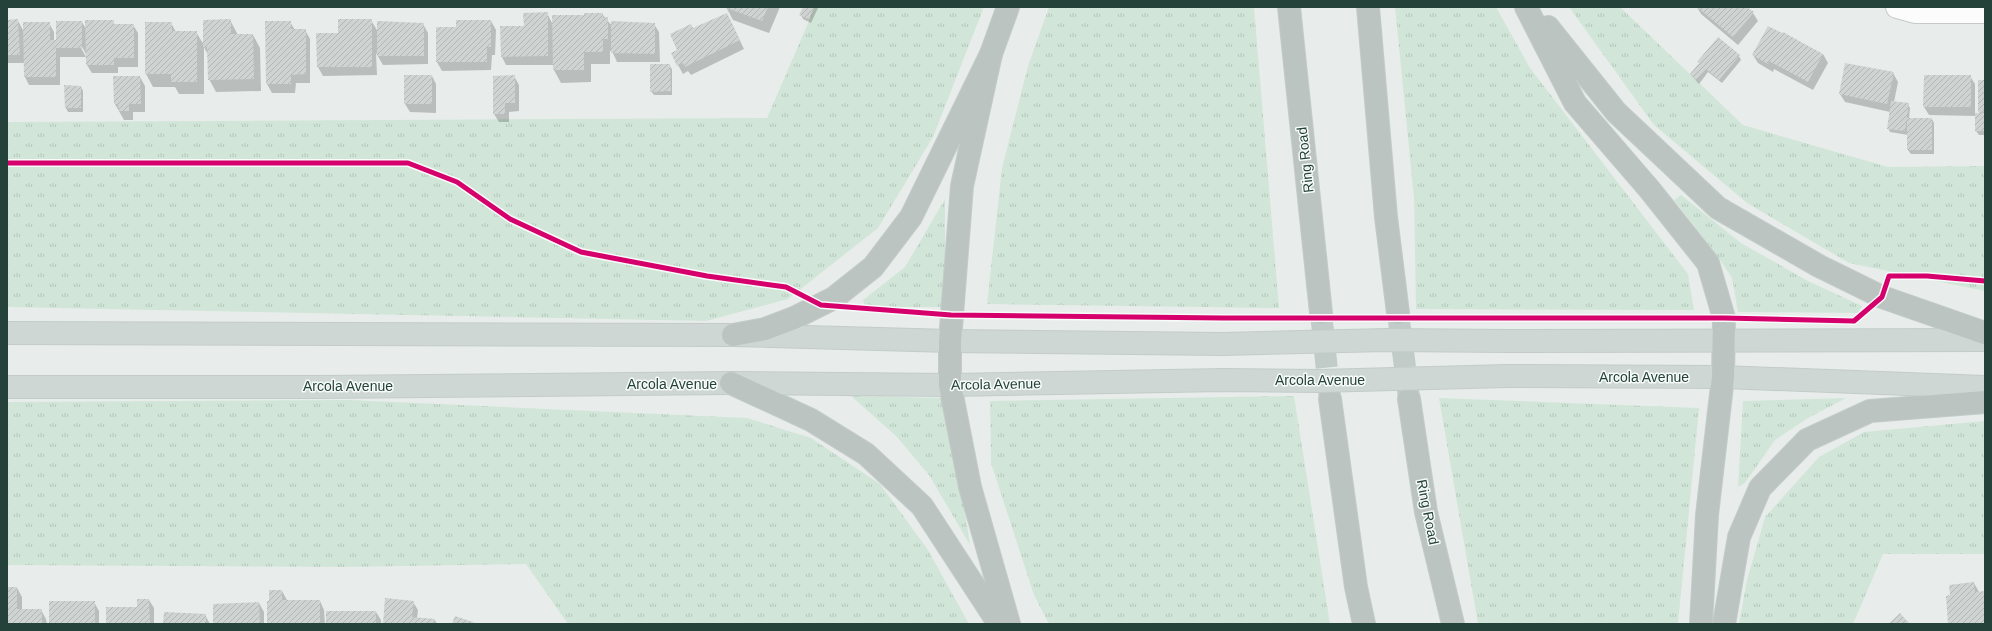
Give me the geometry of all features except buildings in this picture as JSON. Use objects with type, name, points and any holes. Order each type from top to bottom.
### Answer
[{"type":"highway","points":[[733,335],[765,329],[794,318],[834,298],[873,267],[911,217],[990,54],[1008,7]]},
{"type":"highway","name":"Ring Road","points":[[1289,7],[1321,314]]},
{"type":"highway","points":[[1368,7],[1386,217],[1398,313]]},
{"type":"highway","points":[[1526,7],[1575,103],[1650,190],[1708,263],[1724,318],[1723,377],[1707,516],[1701,624]]},
{"type":"highway","points":[[1534,7],[1555,38],[1616,112],[1718,208],[1819,266],[1882,297],[1985,333]]},
{"type":"highway","points":[[990,54],[962,186],[950,341],[950,385],[970,487],[1009,624]]},
{"type":"highway","points":[[731,383],[811,420],[866,454],[922,506],[999,624]]},
{"type":"highway","points":[[1330,399],[1356,587],[1364,624]]},
{"type":"highway","name":"Ring Road","points":[[1409,399],[1426,512],[1453,624]]},
{"type":"highway","points":[[1724,624],[1739,537],[1760,488],[1807,440],[1870,411],[1985,402]]},
{"type":"main road","points":[[7,333],[733,335],[950,341],[1223,344],[1387,340],[1985,340]]},
{"type":"main road","name":"Arcola Avenue","points":[[7,387],[319,387],[731,383],[950,385],[1223,380],[1319,381],[1507,376],[1723,377],[1985,387]]},
{"type":"street","points":[[1897,7],[1915,12],[1985,12]]},
{"type":"green space","points":[[815,7],[984,7],[933,137],[878,228],[788,299],[706,321],[7,307],[7,122],[767,118]]},
{"type":"green space","points":[[1049,7],[1254,7],[1279,308],[987,304],[1002,168],[1028,66]]},
{"type":"green space","points":[[1395,7],[1496,7],[1530,68],[1688,274],[1694,310],[1416,309],[1414,198]]},
{"type":"green space","points":[[1569,7],[1620,7],[1743,125],[1888,167],[1985,166],[1985,291],[1849,263],[1747,203],[1654,125]]},
{"type":"green space","points":[[1681,195],[1741,243],[1808,281],[1862,306],[1858,313],[1738,312],[1732,278],[1716,254],[1674,200]]},
{"type":"green space","points":[[945,199],[945,307],[865,307],[863,300],[905,267]]},
{"type":"green space","points":[[851,396],[948,398],[970,545],[929,475],[896,436]]},
{"type":"green space","points":[[1294,396],[1330,624],[1049,624],[1034,595],[991,463],[990,401]]},
{"type":"green space","points":[[1439,398],[1699,408],[1678,624],[1478,624]]},
{"type":"green space","points":[[1846,398],[1808,418],[1775,440],[1745,483],[1738,487],[1743,401]]},
{"type":"green space","points":[[350,400],[747,418],[811,438],[880,484],[928,550],[969,624],[568,624],[526,564],[346,567],[7,565],[7,402]]},
{"type":"green space","points":[[1985,421],[1985,554],[1883,554],[1853,624],[1739,624],[1747,580],[1765,517],[1819,457],[1864,432]]},
{"type":"tunnel","points":[[1321,313],[1330,399]]},
{"type":"tunnel","points":[[1398,313],[1409,398]]},
{"type":"cycle path","points":[[7,163],[408,163],[457,182],[510,219],[581,252],[707,276],[786,287],[821,305],[951,315],[1223,318],[1724,318],[1854,321],[1882,297],[1889,276],[1927,276],[1985,281]]}]
